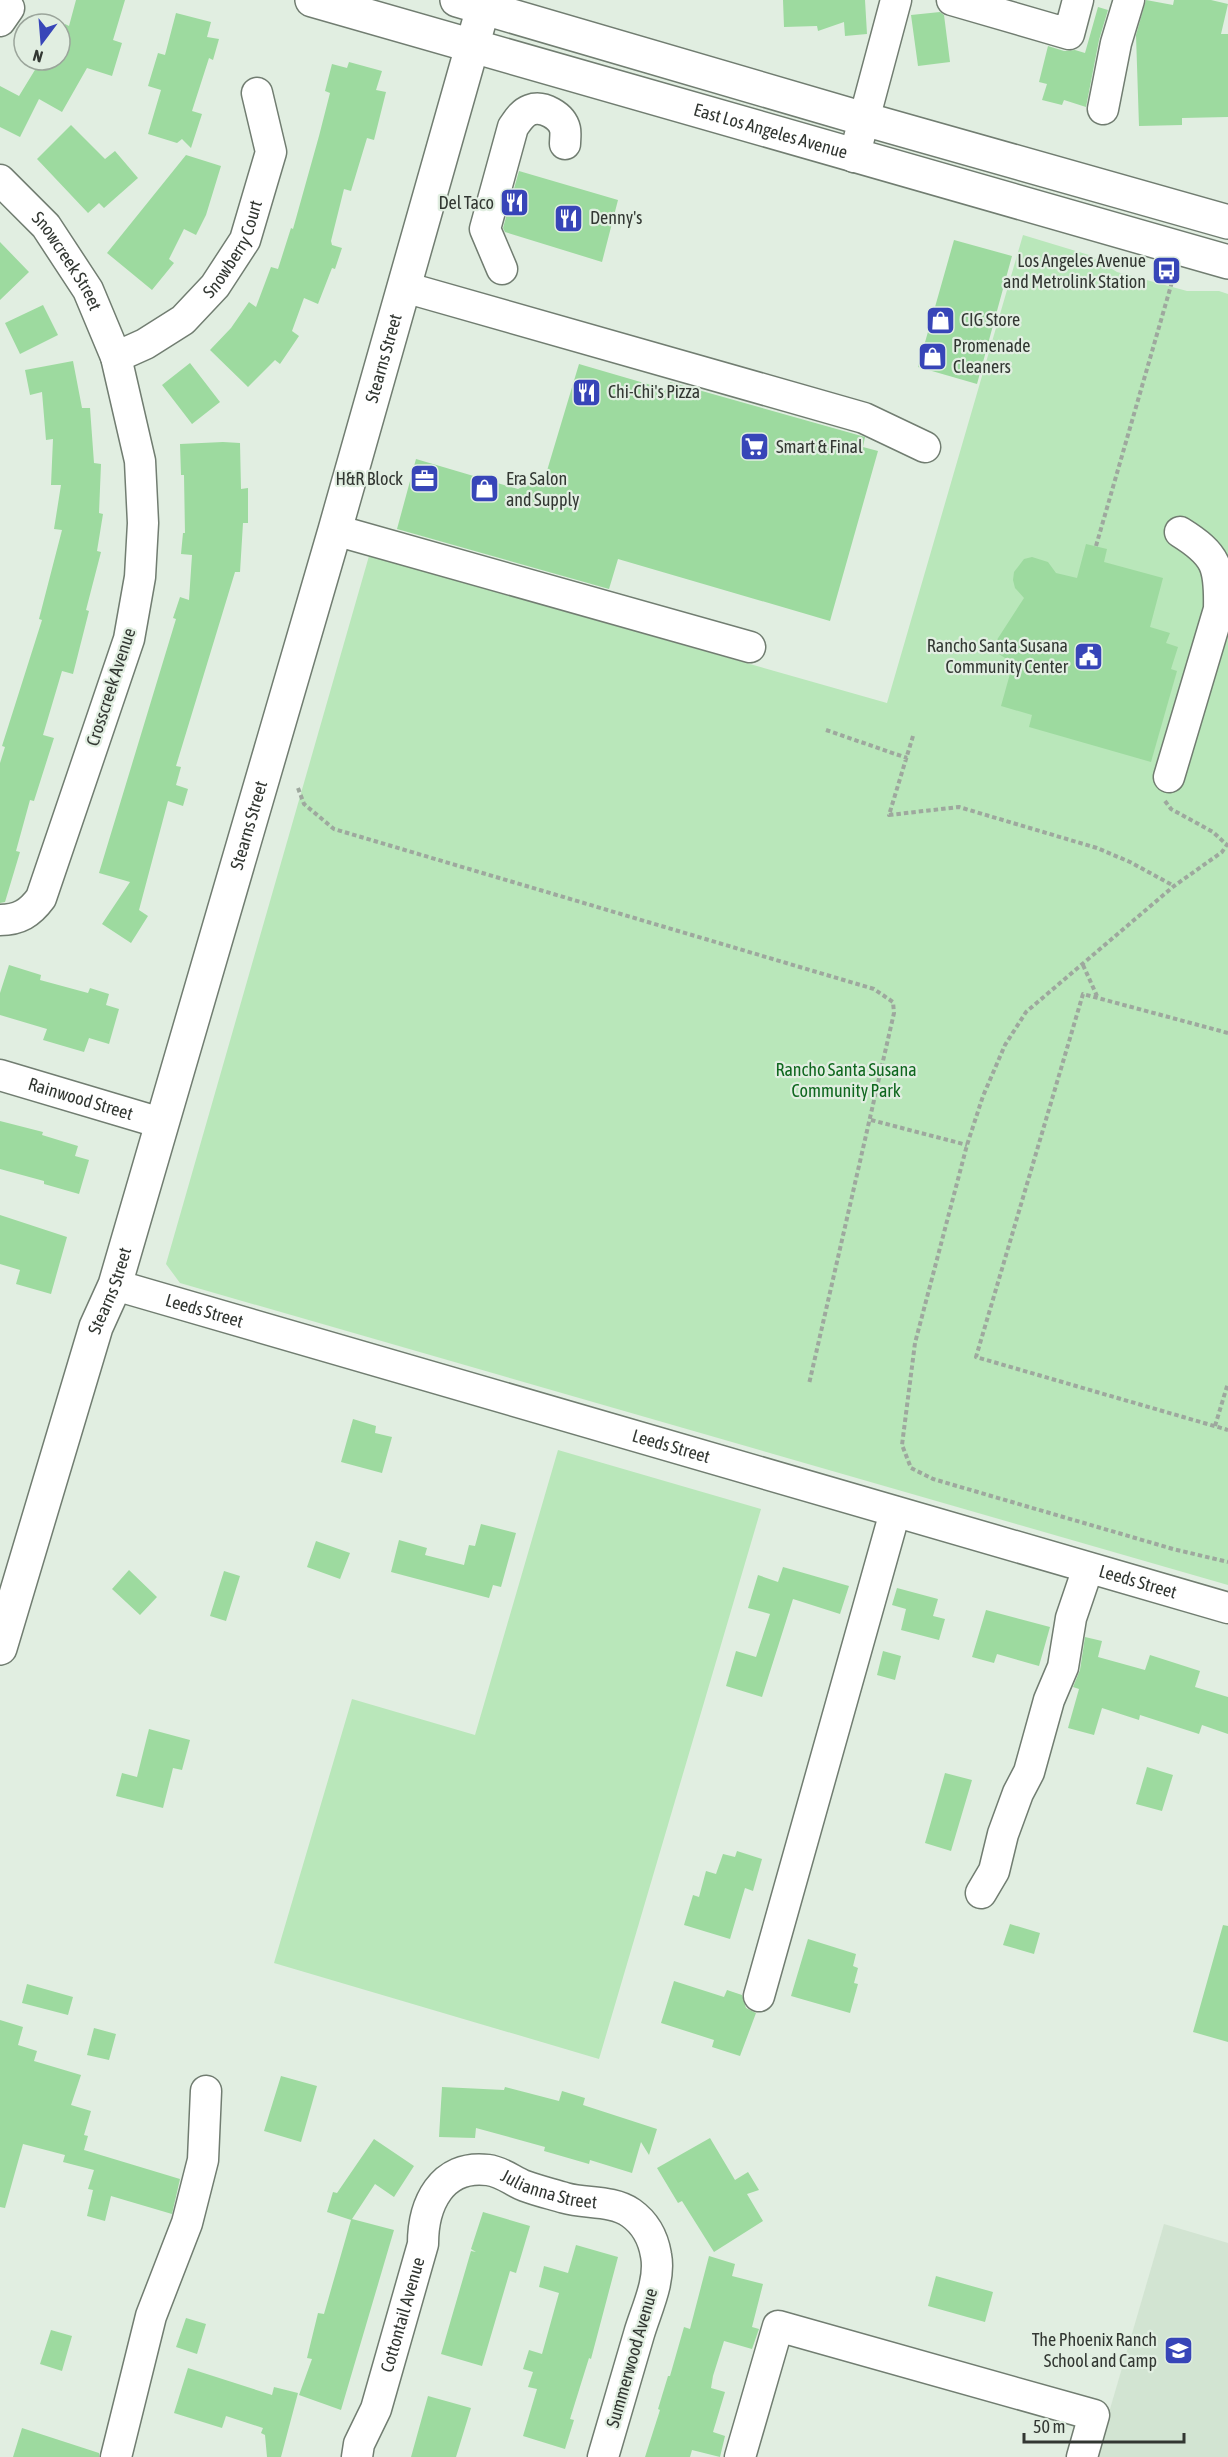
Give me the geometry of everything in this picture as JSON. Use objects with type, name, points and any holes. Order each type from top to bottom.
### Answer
[{"type":"main road","name":"East Los Angeles Avenue","points":[[312,0],[1228,262]]},
{"type":"main road","name":"Stearns Street","points":[[0,1648],[96,1327],[115,1285],[405,288],[472,45],[475,3]]},
{"type":"main road","points":[[475,3],[864,119],[1228,222]]},
{"type":"street","points":[[854,156],[896,0]]},
{"type":"street","points":[[952,0],[1068,34],[1078,0]]},
{"type":"street","points":[[1103,109],[1116,43],[1129,0]]},
{"type":"street","name":"Snowberry Court","points":[[116,357],[146,344],[183,320],[216,286],[245,240],[271,152],[257,93]]},
{"type":"street","points":[[502,269],[485,229],[513,127],[520,116],[532,109],[543,109],[556,116],[565,128],[565,144]]},
{"type":"street","name":"Snowcreek Street","points":[[0,180],[46,226],[88,290],[116,357]]},
{"type":"street","points":[[405,288],[864,418],[925,447]]},
{"type":"street","name":"Crosscreek Avenue","points":[[0,920],[12,920],[22,916],[37,903],[129,639],[140,577],[143,523],[140,461],[116,357]]},
{"type":"street","points":[[335,530],[750,647]]},
{"type":"street","points":[[1169,777],[1219,609],[1220,584],[1212,560],[1202,545],[1180,532]]},
{"type":"street","name":"Rainwood Street","points":[[0,1075],[161,1123]]},
{"type":"street","name":"Leeds Street","points":[[115,1285],[1228,1608]]},
{"type":"street","points":[[759,1996],[895,1512]]},
{"type":"street","points":[[981,1893],[994,1871],[1014,1803],[1029,1772],[1049,1700],[1063,1667],[1071,1618],[1088,1568]]},
{"type":"street","points":[[116,2457],[151,2316],[193,2202],[203,2160],[206,2091]]},
{"type":"street","name":"Julianna Street","points":[[453,2177],[468,2171],[487,2170],[503,2173],[526,2186],[578,2202],[613,2205],[629,2212],[644,2224]]},
{"type":"street","name":"Cottontail Avenue","points":[[357,2457],[359,2444],[376,2409],[423,2244],[423,2223],[428,2205],[438,2189],[453,2177]]},
{"type":"street","name":"Summerwood Avenue","points":[[603,2457],[653,2290],[657,2258],[653,2240],[644,2224]]},
{"type":"street","points":[[746,2456],[778,2326],[1094,2415],[1082,2457]]},
{"type":"path","points":[[1096,546],[1172,282]]},
{"type":"path","points":[[826,730],[907,758]]},
{"type":"path","points":[[913,736],[889,815],[959,807],[1097,848],[1130,862],[1173,886]]},
{"type":"path","points":[[1169,777],[1164,799],[1171,809],[1213,832],[1228,845],[1222,852],[1173,886],[1026,1012],[1005,1045],[983,1096],[967,1145],[915,1343],[902,1445],[911,1468],[933,1479],[1173,1549],[1228,1562]]},
{"type":"path","points":[[298,788],[304,804],[334,829],[874,989],[892,1002],[894,1012],[871,1120],[809,1384]]},
{"type":"path","points":[[1083,965],[1097,997]]},
{"type":"path","points":[[1228,1033],[1083,994],[976,1357],[1228,1430]]},
{"type":"path","points":[[871,1120],[967,1145]]},
{"type":"path","points":[[1215,1426],[1228,1383]]},
{"type":"shaded area","name":"The Phoenix Ranch School and Camp","points":[[1164,2224],[1228,2243],[1228,2457],[1096,2457]]},
{"type":"green space","name":"Rancho Santa Susana Community Park","points":[[1023,235],[1089,255],[1117,272],[1187,291],[1219,291],[1228,294],[1228,1585],[180,1283],[166,1264],[369,556],[887,703]]},
{"type":"green space","points":[[558,1450],[761,1509],[599,2059],[274,1963],[352,1699],[475,1735]]},
{"type":"building","points":[[76,0],[125,0],[113,40],[122,43],[112,76],[87,68],[62,112],[39,99],[20,137],[0,127],[0,86],[19,96],[34,72],[72,72],[72,15]]},
{"type":"building","points":[[783,0],[865,0],[867,34],[845,36],[844,22],[818,31],[817,26],[784,27]]},
{"type":"building","points":[[1146,0],[1173,5],[1174,0],[1211,0],[1228,4],[1221,34],[1228,34],[1228,117],[1182,118],[1182,125],[1139,126],[1136,35]]},
{"type":"building","points":[[1098,7],[1108,10],[1099,40],[1086,107],[1064,100],[1062,105],[1042,100],[1047,84],[1039,82],[1048,46],[1064,51],[1075,50],[1085,53]]},
{"type":"building","points":[[940,12],[944,15],[950,62],[918,66],[911,15]]},
{"type":"building","points":[[176,13],[211,22],[207,37],[219,39],[213,60],[209,58],[192,111],[202,114],[191,148],[182,139],[177,143],[148,134],[161,90],[148,86],[158,53],[165,55]]},
{"type":"building","points":[[349,62],[382,71],[376,90],[386,92],[374,140],[367,138],[351,191],[344,189],[331,241],[332,245],[342,248],[335,269],[332,268],[318,304],[304,298],[292,331],[299,336],[280,364],[275,360],[248,387],[210,350],[231,328],[249,302],[256,307],[271,267],[278,269],[291,228],[293,229],[319,136],[330,93],[325,91],[332,64],[347,68]]},
{"type":"building","points":[[71,125],[105,159],[115,151],[138,178],[104,208],[99,203],[88,213],[37,159]]},
{"type":"building","points":[[186,155],[221,166],[206,215],[196,235],[184,229],[169,259],[174,263],[152,290],[107,253]]},
{"type":"building","name":"Denny's","points":[[519,171],[618,200],[602,262],[505,232],[503,228]]},
{"type":"building","points":[[954,240],[1012,256],[977,384],[918,367]]},
{"type":"building","points":[[0,242],[29,272],[0,300]]},
{"type":"building","points":[[43,305],[58,335],[20,354],[5,323]]},
{"type":"building","points":[[73,361],[82,408],[90,408],[94,463],[101,464],[99,513],[103,514],[97,551],[101,552],[73,674],[62,671],[43,735],[54,738],[34,801],[30,800],[16,851],[20,852],[5,902],[0,903],[0,763],[5,747],[2,746],[42,620],[39,619],[62,530],[54,529],[61,485],[51,485],[53,439],[46,440],[42,392],[30,395],[25,370]]},
{"type":"building","points":[[190,363],[220,402],[192,424],[162,385]]},
{"type":"building","points":[[579,364],[668,390],[670,382],[865,437],[863,447],[878,451],[830,621],[618,559],[609,589],[397,529],[416,459],[518,489],[546,474]]},
{"type":"building","points":[[240,443],[241,489],[248,488],[248,523],[243,523],[240,572],[235,572],[176,766],[181,767],[176,785],[188,789],[183,806],[168,801],[139,910],[148,916],[131,943],[102,924],[130,882],[99,873],[176,619],[173,618],[180,597],[189,600],[192,555],[181,554],[183,533],[185,533],[184,475],[181,475],[180,444]]},
{"type":"building","name":"Rancho Santa Susana Community Center","points":[[1086,544],[1107,549],[1104,562],[1163,578],[1150,627],[1170,633],[1166,643],[1178,647],[1171,669],[1177,671],[1151,762],[1029,727],[1032,715],[1001,706],[1013,663],[991,649],[1024,598],[1015,588],[1014,572],[1024,559],[1032,557],[1048,562],[1056,573],[1077,578]]},
{"type":"building","points":[[9,965],[41,975],[40,980],[88,993],[90,988],[109,994],[106,1005],[119,1009],[109,1044],[89,1038],[84,1052],[43,1040],[47,1029],[0,1015],[0,993]]},
{"type":"building","points":[[0,1121],[43,1132],[42,1135],[78,1146],[75,1156],[89,1160],[79,1194],[44,1184],[44,1181],[0,1169]]},
{"type":"building","points":[[0,1215],[67,1237],[51,1294],[16,1284],[20,1270],[0,1264]]},
{"type":"building","points":[[353,1419],[376,1426],[375,1433],[392,1437],[382,1473],[341,1462]]},
{"type":"building","points":[[481,1524],[516,1533],[501,1587],[493,1585],[489,1598],[391,1572],[399,1540],[427,1548],[425,1555],[464,1565],[469,1545],[475,1546]]},
{"type":"building","points":[[316,1541],[350,1553],[340,1579],[307,1567]]},
{"type":"building","points":[[783,1567],[849,1586],[840,1614],[793,1599],[762,1697],[726,1686],[736,1651],[756,1657],[770,1614],[748,1608],[758,1575],[778,1582]]},
{"type":"building","points":[[129,1570],[157,1597],[140,1615],[112,1589]]},
{"type":"building","points":[[224,1571],[240,1576],[226,1621],[210,1616]]},
{"type":"building","points":[[897,1588],[938,1599],[933,1616],[945,1619],[939,1640],[901,1630],[906,1609],[892,1605]]},
{"type":"building","points":[[986,1610],[1050,1627],[1039,1666],[997,1654],[994,1663],[972,1657]]},
{"type":"building","points":[[1085,1637],[1102,1641],[1098,1657],[1145,1670],[1150,1655],[1200,1671],[1195,1687],[1228,1697],[1228,1734],[1202,1725],[1199,1734],[1140,1715],[1139,1720],[1102,1708],[1094,1735],[1068,1728],[1079,1689],[1073,1687],[1080,1670]]},
{"type":"building","points":[[883,1651],[901,1656],[895,1680],[877,1675]]},
{"type":"building","points":[[149,1729],[190,1740],[182,1770],[173,1768],[163,1808],[116,1796],[122,1773],[137,1777]]},
{"type":"building","points":[[1147,1767],[1173,1775],[1162,1811],[1136,1804]]},
{"type":"building","points":[[945,1773],[972,1780],[951,1851],[925,1843]]},
{"type":"building","points":[[737,1851],[762,1859],[753,1891],[745,1888],[730,1939],[684,1925],[693,1895],[699,1897],[706,1871],[716,1874],[723,1854],[735,1857]]},
{"type":"building","points":[[1010,1924],[1040,1933],[1034,1954],[1003,1945]]},
{"type":"building","points":[[1223,1925],[1228,1926],[1228,2042],[1193,2032]]},
{"type":"building","points":[[808,1939],[856,1954],[853,1966],[858,1968],[854,1983],[858,1984],[850,2013],[791,1996]]},
{"type":"building","points":[[674,1981],[724,1997],[727,1990],[742,1995],[746,2008],[756,2013],[740,2056],[712,2047],[714,2040],[661,2023]]},
{"type":"building","points":[[27,1984],[73,1997],[68,2015],[22,2003]]},
{"type":"building","points":[[0,2020],[23,2027],[18,2045],[37,2051],[34,2061],[81,2075],[71,2105],[91,2111],[84,2135],[88,2136],[84,2150],[180,2179],[172,2214],[111,2196],[105,2221],[87,2216],[93,2190],[88,2189],[94,2170],[63,2162],[65,2155],[23,2144],[5,2208],[0,2207]]},
{"type":"building","points":[[94,2028],[116,2034],[109,2060],[87,2055]]},
{"type":"building","points":[[281,2076],[317,2086],[301,2142],[264,2131]]},
{"type":"building","points":[[442,2087],[504,2090],[505,2087],[559,2101],[562,2091],[585,2098],[583,2105],[657,2129],[649,2155],[641,2142],[632,2173],[590,2160],[589,2164],[544,2151],[545,2147],[476,2128],[475,2138],[439,2137]]},
{"type":"building","points":[[710,2138],[735,2180],[748,2172],[759,2190],[747,2194],[763,2221],[714,2252],[682,2201],[678,2203],[657,2168]]},
{"type":"building","points":[[374,2139],[414,2166],[394,2197],[375,2184],[352,2219],[394,2230],[341,2410],[299,2395],[312,2359],[307,2358],[318,2313],[324,2314],[351,2220],[327,2212],[333,2192],[337,2193]]},
{"type":"building","points":[[483,2212],[530,2226],[516,2273],[510,2271],[482,2366],[441,2354],[471,2251],[476,2252],[471,2249]]},
{"type":"building","points":[[576,2245],[618,2257],[591,2359],[589,2358],[570,2419],[574,2420],[565,2449],[523,2436],[537,2389],[528,2387],[533,2372],[523,2369],[529,2350],[542,2354],[559,2293],[539,2287],[544,2266],[568,2273]]},
{"type":"building","points":[[709,2256],[735,2264],[732,2276],[763,2284],[752,2327],[759,2329],[752,2349],[724,2341],[713,2376],[711,2388],[725,2392],[713,2432],[725,2436],[720,2457],[692,2450],[690,2457],[645,2457],[684,2327],[690,2329]]},
{"type":"building","points":[[936,2276],[993,2292],[985,2322],[928,2306]]},
{"type":"building","points":[[186,2318],[206,2324],[197,2354],[176,2347]]},
{"type":"building","points":[[51,2330],[72,2336],[62,2371],[40,2364]]},
{"type":"building","points":[[188,2368],[272,2395],[274,2387],[298,2393],[281,2457],[267,2457],[265,2435],[261,2433],[263,2428],[226,2416],[222,2428],[174,2413]]},
{"type":"building","points":[[428,2396],[471,2408],[456,2457],[411,2457]]},
{"type":"building","points":[[22,2428],[99,2453],[99,2457],[13,2457]]},
{"type":"place","name":"Del Taco","points":[[515,203]]},
{"type":"place","name":"Denny's","points":[[569,218]]},
{"type":"place","name":"Los Angeles Avenue and Metrolink Station","points":[[1167,271]]},
{"type":"place","name":"CIG Store","points":[[940,320]]},
{"type":"place","name":"Promenade Cleaners","points":[[932,356]]},
{"type":"place","name":"Chi-Chi's Pizza","points":[[587,392]]},
{"type":"place","name":"Smart & Final","points":[[755,447]]},
{"type":"place","name":"H&R Block","points":[[424,479]]},
{"type":"place","name":"Era Salon and Supply","points":[[485,489]]},
{"type":"place","name":"Rancho Santa Susana Community Center","points":[[1089,656]]},
{"type":"place","name":"The Phoenix Ranch School and Camp","points":[[1178,2350]]}]
